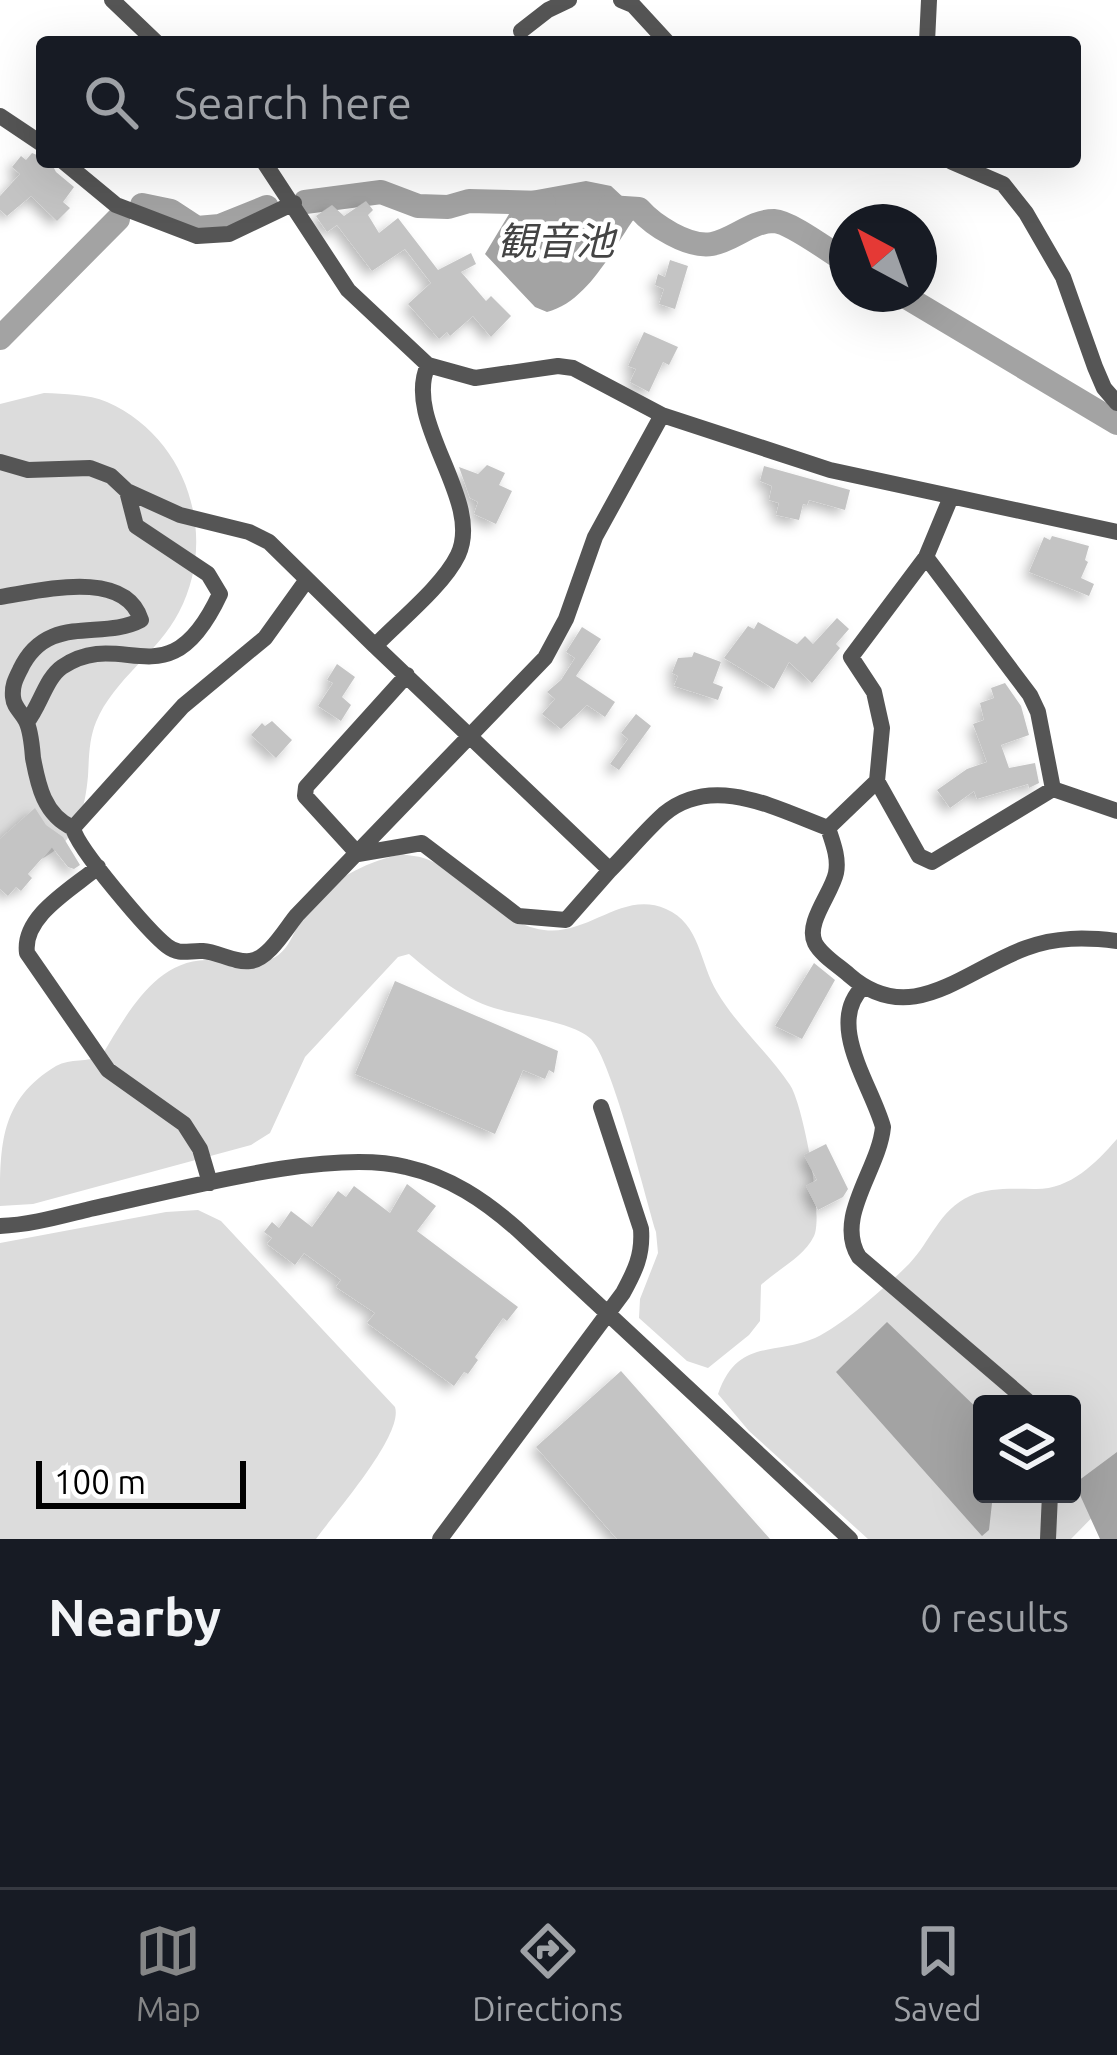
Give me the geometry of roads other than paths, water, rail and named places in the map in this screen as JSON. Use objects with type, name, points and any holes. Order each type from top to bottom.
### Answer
[{"type":"street","points":[[112,0],[150,36]]},
{"type":"street","points":[[521,31],[569,0]]},
{"type":"street","points":[[621,0],[633,5],[662,36]]},
{"type":"street","points":[[927,36],[928,0]]},
{"type":"street","points":[[3,122],[36,141]]},
{"type":"street","points":[[71,168],[116,205],[197,236],[229,234],[294,203]]},
{"type":"street","points":[[268,168],[348,290],[428,365],[475,378],[573,368],[662,416],[830,470],[1117,532]]},
{"type":"street","points":[[966,168],[1004,184],[1026,213],[1063,277],[1095,367],[1117,403]]},
{"type":"street","points":[[375,646],[446,573],[459,553],[461,505],[435,447],[423,376],[428,365]]},
{"type":"street","points":[[73,828],[75,838],[166,946],[182,954],[202,951],[250,961],[264,955],[558,639],[595,537],[662,416]]},
{"type":"street","points":[[0,462],[28,470],[90,468],[111,476],[127,491],[180,514],[269,542],[610,870]]},
{"type":"street","points":[[27,722],[41,706],[53,674],[68,663],[106,656],[162,657],[179,650],[205,627],[220,594],[208,574],[136,526],[127,491]]},
{"type":"street","points":[[951,497],[926,556],[851,657],[874,692],[882,728],[877,781],[919,856],[932,862],[1053,789]]},
{"type":"street","points":[[926,556],[1030,695],[1038,712],[1053,789]]},
{"type":"street","points":[[73,828],[183,706],[265,638],[307,581]]},
{"type":"street","points":[[0,597],[72,588],[106,590],[126,596],[141,620],[131,627],[95,627],[47,638],[25,659],[13,685],[14,704],[27,722],[40,795],[73,828]]},
{"type":"street","points":[[358,854],[305,796],[306,788],[407,675]]},
{"type":"street","points":[[828,828],[877,781]]},
{"type":"street","points":[[1053,789],[1117,811]]},
{"type":"street","points":[[358,854],[422,843],[518,916],[566,920],[666,813],[703,795],[733,795],[828,828]]},
{"type":"street","points":[[828,828],[836,850],[836,873],[813,930],[815,943],[878,996],[904,1000],[928,994],[1024,948],[1054,940],[1117,940]]},
{"type":"street","points":[[98,867],[34,921],[25,938],[27,953],[108,1070],[184,1124],[200,1149],[210,1183]]},
{"type":"street","points":[[863,987],[852,997],[848,1024],[883,1127],[881,1145],[849,1232],[853,1247],[1021,1395]]},
{"type":"street","points":[[440,1539],[637,1267],[641,1229],[601,1107]]},
{"type":"street","points":[[0,1226],[210,1183],[342,1162],[374,1161],[420,1171],[464,1189],[493,1208],[850,1539]]},
{"type":"street","points":[[1048,1539],[1050,1503]]},
{"type":"water","name":"観音池","points":[[586,181],[611,186],[639,212],[588,284],[547,312],[535,307],[485,254],[514,206],[509,195]]},
{"type":"water","points":[[887,1322],[973,1404],[973,1503],[992,1503],[989,1530],[982,1536],[836,1372]]},
{"type":"water","points":[[1117,1452],[1117,1539],[1100,1539],[1081,1497],[1081,1479]]},
{"type":"waterway","points":[[305,202],[381,192],[418,206],[448,207],[469,201],[544,203]]},
{"type":"waterway","points":[[142,205],[171,211],[197,228],[220,226],[267,207]]},
{"type":"waterway","points":[[609,207],[639,209],[672,234],[703,244],[774,221],[829,251]]},
{"type":"waterway","points":[[0,338],[118,219]]},
{"type":"waterway","points":[[931,312],[1117,423]]}]
